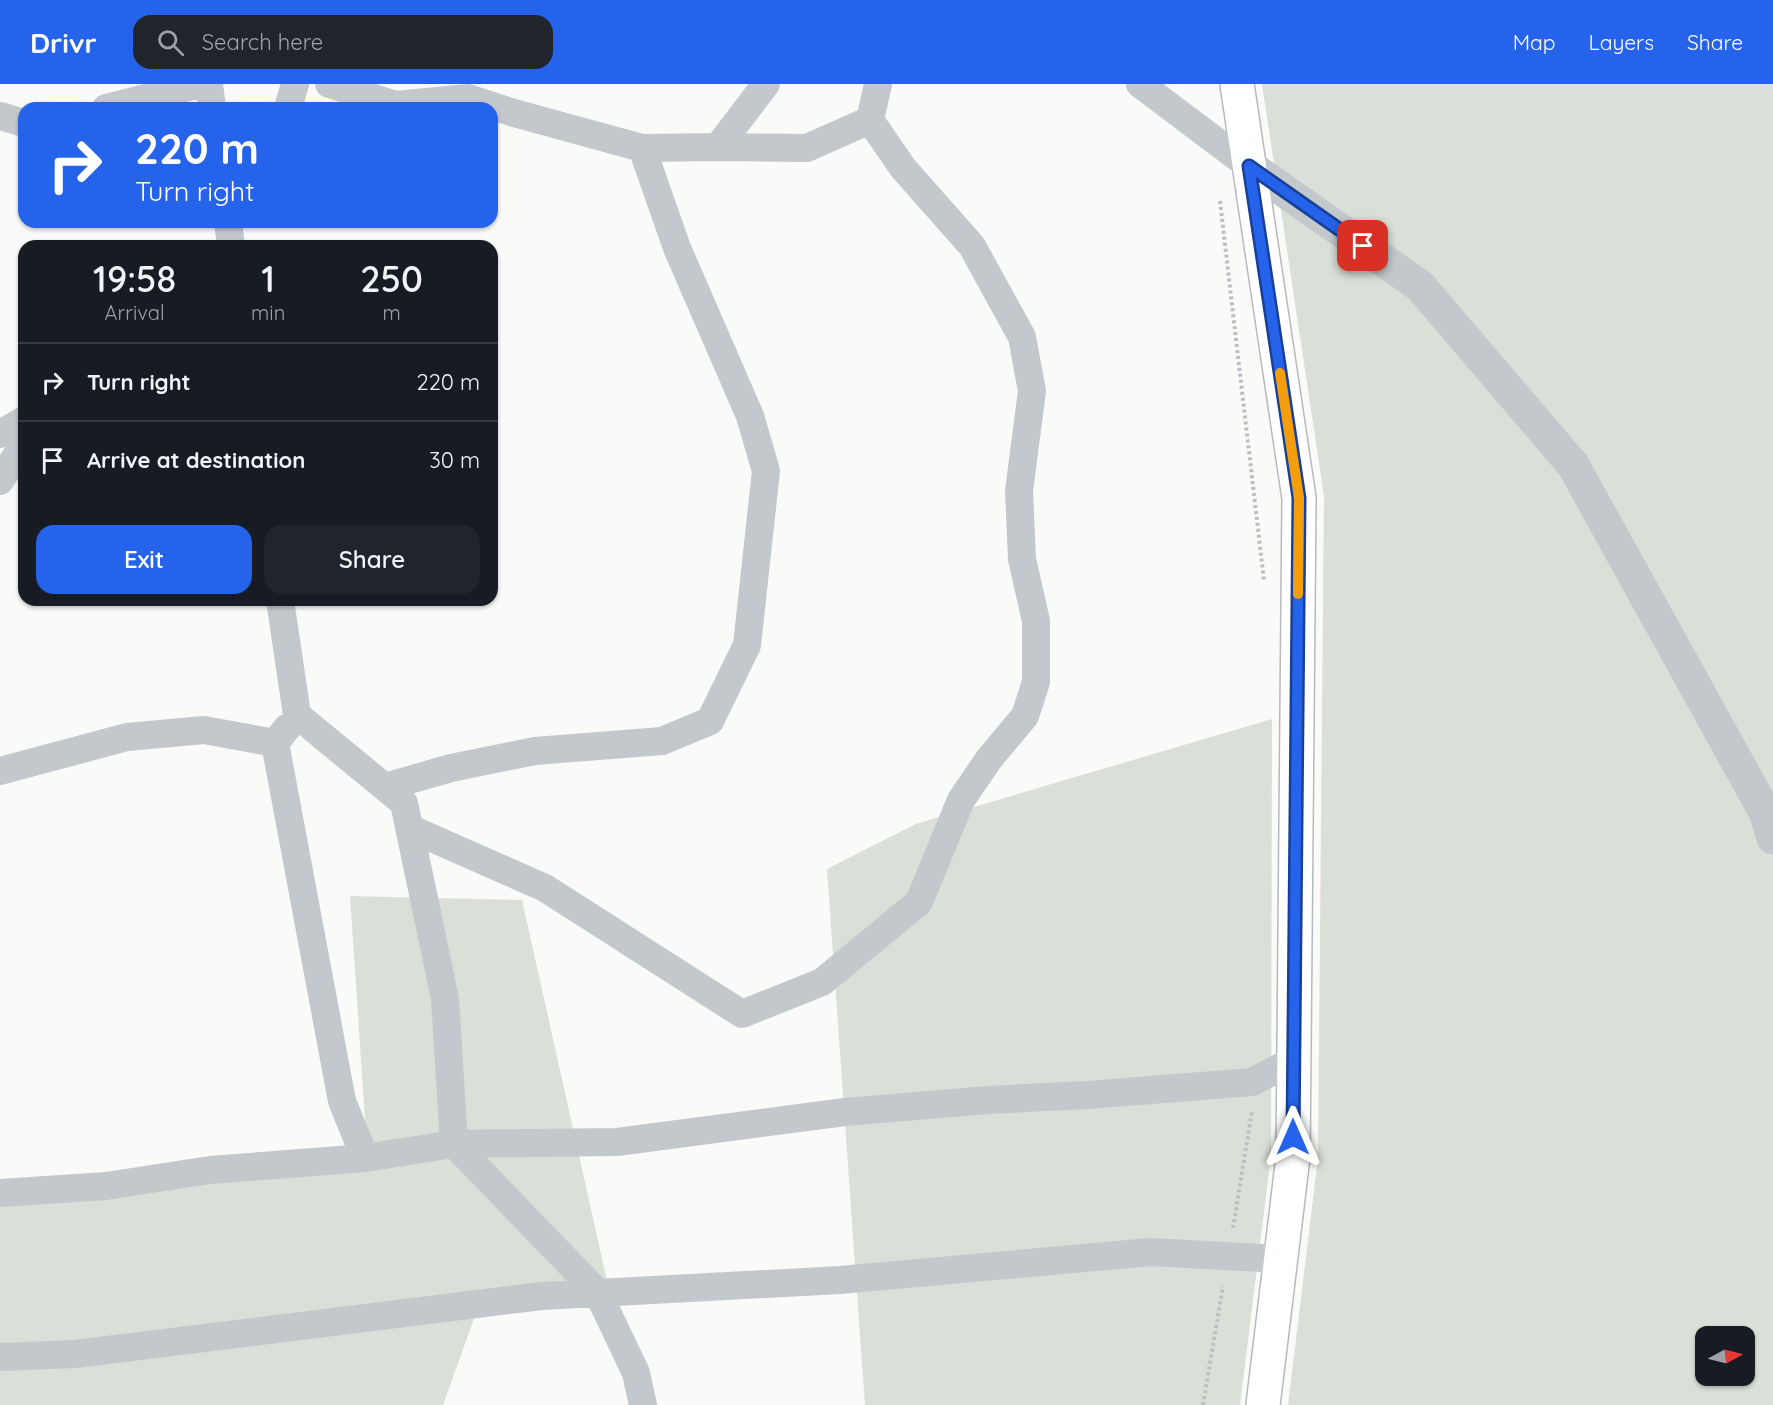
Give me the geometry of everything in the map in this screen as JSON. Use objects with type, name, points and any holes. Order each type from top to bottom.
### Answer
[{"type":"main road","points":[[1237,84],[1299,498],[1293,1157],[1263,1405]]},
{"type":"street","points":[[129,102],[201,84]]},
{"type":"street","points":[[209,84],[211,102]]},
{"type":"street","points":[[290,102],[295,84]]},
{"type":"street","points":[[329,84],[386,102]]},
{"type":"street","points":[[718,147],[766,84]]},
{"type":"street","points":[[409,828],[545,888],[742,1014],[822,982],[919,902],[961,800],[989,759],[1025,716],[1036,682],[1036,621],[1022,559],[1019,491],[1032,391],[1022,337],[972,246],[903,168],[870,120],[878,84]]},
{"type":"street","points":[[1140,84],[1249,166],[1420,286],[1573,465],[1765,812],[1773,838]]},
{"type":"street","points":[[427,102],[468,98],[480,102]]},
{"type":"street","points":[[498,108],[642,148],[807,148],[870,120]]},
{"type":"street","points":[[0,116],[18,121]]},
{"type":"street","points":[[385,787],[451,768],[535,751],[662,741],[710,722],[747,645],[766,471],[750,416],[677,248],[642,148]]},
{"type":"street","points":[[0,434],[18,424]]},
{"type":"street","points":[[0,481],[18,453]]},
{"type":"street","points":[[281,606],[297,716],[404,802],[445,999],[454,1144],[598,1293],[636,1373],[643,1405]]},
{"type":"street","points":[[297,716],[275,743],[342,1101],[365,1158]]},
{"type":"street","points":[[0,771],[127,737],[204,730],[275,743]]},
{"type":"street","points":[[0,1193],[106,1186],[210,1170],[365,1158],[454,1144],[617,1142],[845,1112],[1252,1082],[1294,1060]]},
{"type":"street","points":[[0,1357],[75,1353],[542,1296],[840,1280],[1151,1252],[1281,1259]]},
{"type":"path","points":[[1218,190],[1265,591]]},
{"type":"path","points":[[1233,1228],[1252,1110]]},
{"type":"path","points":[[1203,1405],[1225,1275]]},
{"type":"shaded area","points":[[1262,84],[1773,84],[1773,1405],[1288,1405],[1318,1158],[1324,496]]},
{"type":"shaded area","points":[[1272,719],[1271,1156],[1240,1405],[865,1405],[827,869],[916,824]]},
{"type":"shaded area","points":[[350,896],[522,900],[609,1290],[480,1302],[443,1405],[0,1405],[0,1207],[367,1149]]},
{"type":"slow traffic","points":[[1280,373],[1299,498],[1298,594]]},
{"type":"route","points":[[1293,1137],[1299,498],[1249,166],[1363,246]]}]
